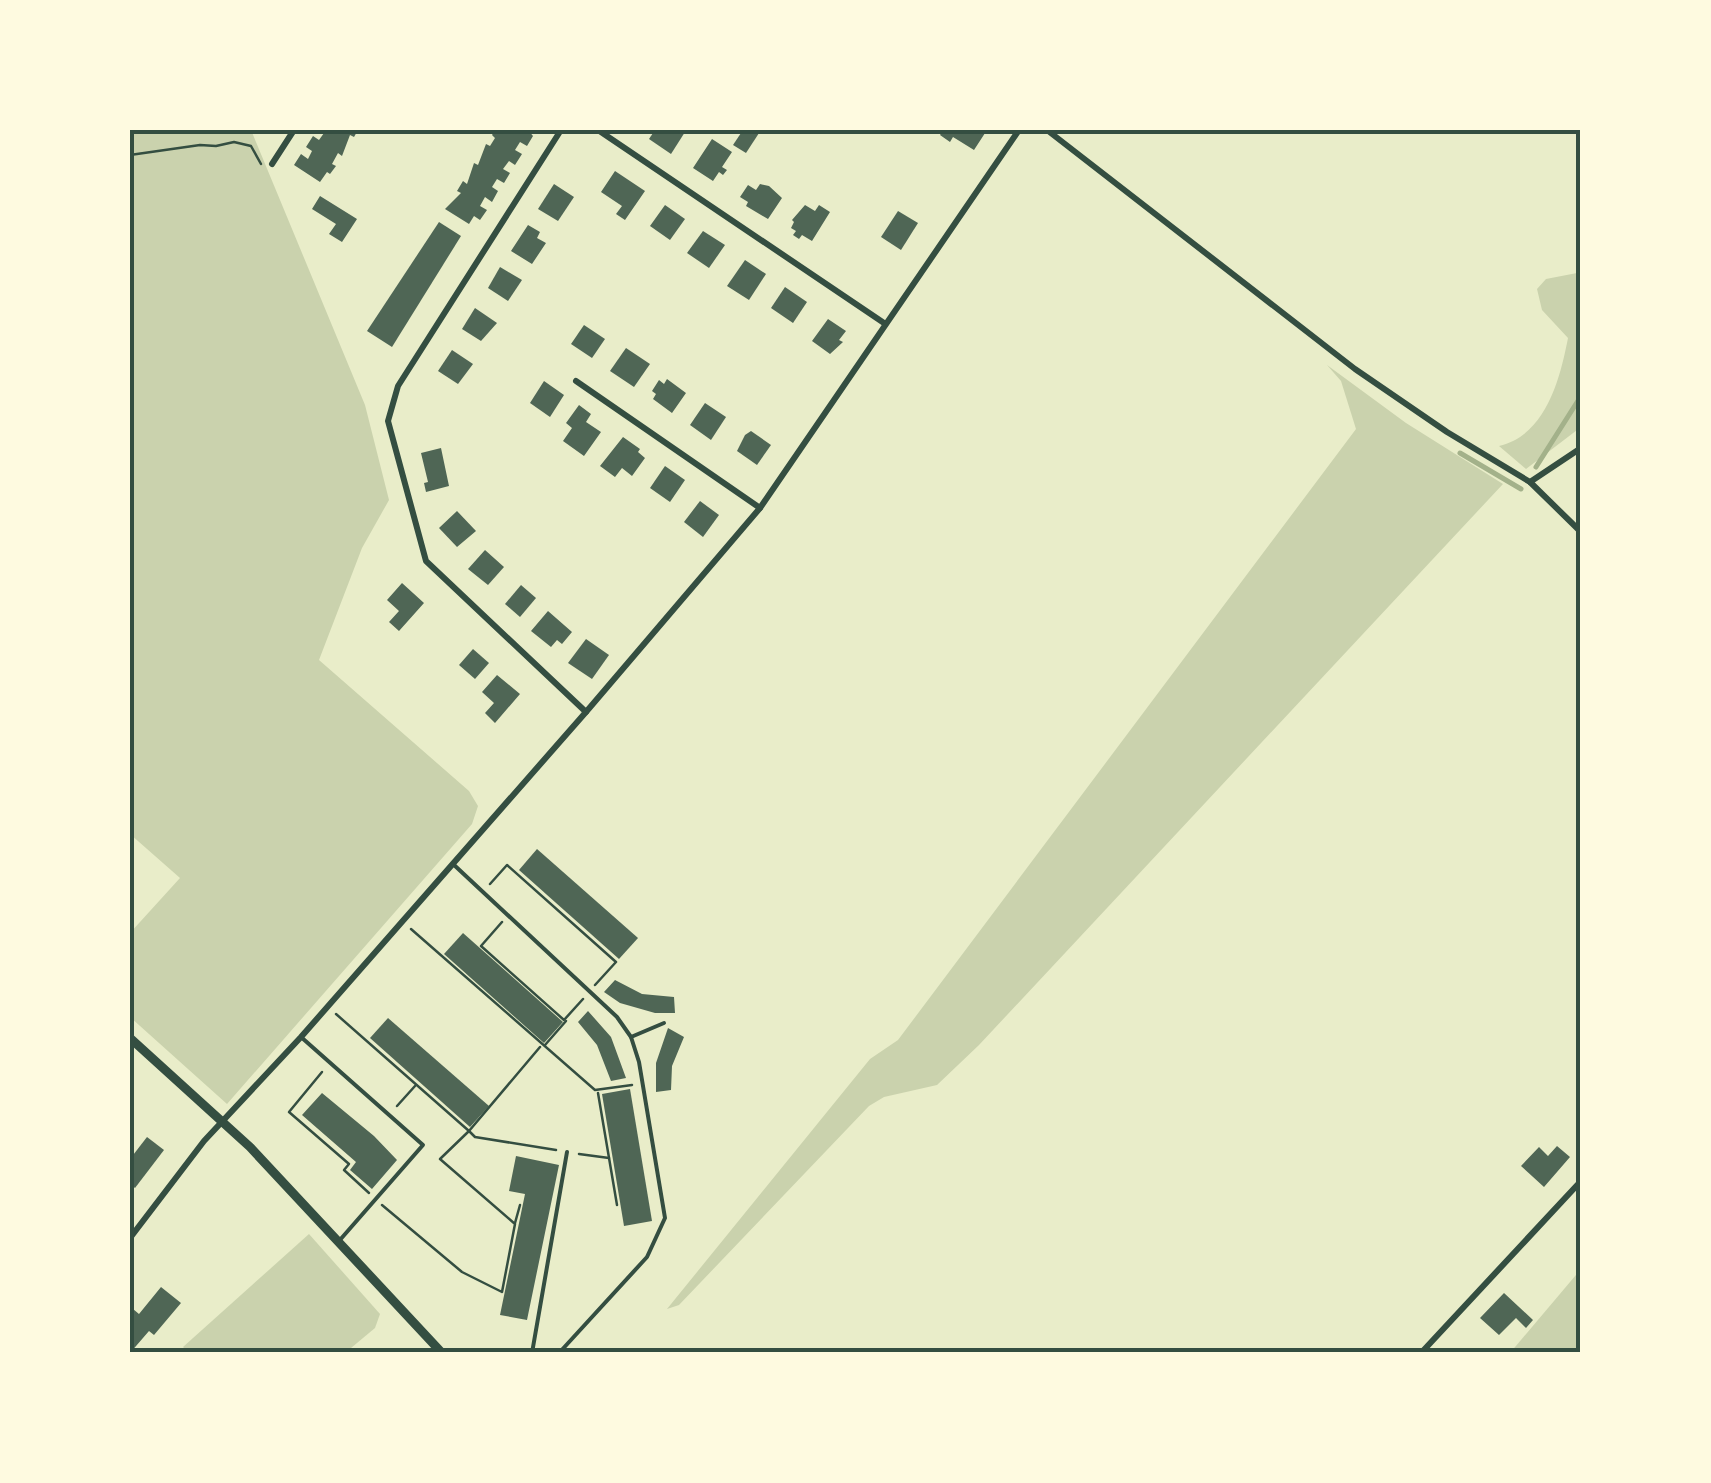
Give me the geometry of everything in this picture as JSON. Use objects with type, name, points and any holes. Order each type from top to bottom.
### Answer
[{"type":"main road","points":[[130,1038],[223,1122],[442,1353]]},
{"type":"street","points":[[272,164],[294,130]]},
{"type":"street","points":[[561,130],[398,386],[388,422],[426,561],[586,712]]},
{"type":"street","points":[[598,130],[884,323]]},
{"type":"street","points":[[130,1238],[204,1140],[402,922],[760,508],[1019,130]]},
{"type":"street","points":[[1047,130],[1356,369],[1447,432],[1530,482],[1581,532]]},
{"type":"street","points":[[576,382],[760,508]]},
{"type":"street","points":[[1530,482],[1581,448]]},
{"type":"street","points":[[1422,1353],[1581,1181]]},
{"type":"lane","points":[[453,864],[616,1016],[631,1037],[643,1083],[665,1218],[646,1257],[560,1353]]},
{"type":"lane","points":[[631,1037],[664,1022]]},
{"type":"lane","points":[[300,1037],[423,1146],[339,1241]]},
{"type":"lane","points":[[532,1353],[567,1152]]},
{"type":"path","points":[[130,155],[234,142],[251,146],[261,165],[272,164]]},
{"type":"path","points":[[483,892],[506,865],[616,962],[440,1159],[515,1224]]},
{"type":"path","points":[[508,916],[481,946],[564,1020]]},
{"type":"path","points":[[402,922],[542,1046],[598,1090],[617,1204]]},
{"type":"path","points":[[328,1006],[475,1137],[609,1158]]},
{"type":"path","points":[[330,1063],[289,1112],[349,1164],[344,1170],[376,1200],[462,1272],[502,1292],[520,1205]]},
{"type":"path","points":[[598,1090],[643,1083]]},
{"type":"path","points":[[389,1116],[416,1085]]},
{"type":"green space","points":[[130,130],[251,130],[365,405],[389,500],[362,548],[319,660],[469,791],[478,806],[472,824],[227,1104],[130,1017],[130,933],[180,878],[130,834]]},
{"type":"green space","points":[[1581,275],[1581,427],[1526,469],[1499,446],[1515,440],[1539,418],[1555,387],[1568,338],[1542,310],[1537,289],[1546,279]]},
{"type":"green space","points":[[1327,365],[1406,423],[1503,484],[979,1045],[937,1085],[884,1097],[869,1106],[679,1305],[667,1309],[870,1059],[898,1040],[1356,429],[1341,381]]},
{"type":"green space","points":[[309,1234],[380,1314],[375,1328],[345,1353],[189,1353],[183,1347]]},
{"type":"green space","points":[[1581,1269],[1581,1353],[1510,1353]]},
{"type":"building","points":[[320,130],[358,130],[354,137],[350,135],[342,156],[338,153],[332,164],[336,166],[320,182],[294,165],[301,154],[308,159],[312,151],[306,147],[313,136],[319,140],[324,133]]},
{"type":"building","points":[[495,130],[528,130],[533,136],[527,146],[520,142],[515,150],[522,154],[515,165],[509,161],[503,169],[510,173],[504,183],[497,179],[492,187],[498,191],[492,202],[485,197],[480,206],[487,210],[480,220],[474,216],[469,224],[445,209],[461,193],[457,191],[463,181],[467,184],[474,163],[478,165],[486,144],[490,146],[495,138]]},
{"type":"building","points":[[655,130],[685,132],[671,154],[649,139]]},
{"type":"building","points":[[743,130],[761,130],[746,153],[733,145]]},
{"type":"building","points":[[943,130],[963,134],[966,130],[987,130],[974,150],[953,137],[950,142],[940,135]]},
{"type":"building","points":[[712,139],[732,152],[722,167],[727,170],[723,175],[719,172],[713,181],[693,168]]},
{"type":"building","points":[[615,171],[645,191],[625,220],[616,214],[622,206],[601,192]]},
{"type":"building","points":[[554,184],[574,197],[558,221],[538,209]]},
{"type":"building","points":[[760,184],[769,186],[782,198],[768,219],[746,206],[748,202],[740,197],[748,185],[756,190]]},
{"type":"building","points":[[320,196],[357,219],[342,242],[329,234],[336,224],[312,209]]},
{"type":"building","points":[[665,205],[685,219],[670,240],[650,226]]},
{"type":"building","points":[[805,205],[815,211],[819,205],[830,212],[812,241],[802,235],[799,239],[791,228],[792,220]]},
{"type":"building","points":[[898,211],[918,223],[901,250],[881,237]]},
{"type":"building","points":[[439,222],[461,236],[392,347],[367,331]]},
{"type":"building","points":[[528,225],[540,232],[537,238],[546,243],[532,264],[511,251]]},
{"type":"building","points":[[703,231],[725,245],[709,268],[687,253]]},
{"type":"building","points":[[745,260],[766,274],[749,300],[727,286]]},
{"type":"building","points":[[500,267],[522,280],[508,301],[488,288]]},
{"type":"building","points":[[785,287],[807,302],[793,323],[771,308]]},
{"type":"building","points":[[475,308],[497,323],[481,341],[462,329]]},
{"type":"building","points":[[828,319],[846,331],[839,340],[843,342],[830,354],[812,341]]},
{"type":"building","points":[[584,325],[605,339],[592,358],[571,344]]},
{"type":"building","points":[[626,348],[650,364],[634,387],[610,371]]},
{"type":"building","points":[[452,350],[473,364],[458,384],[438,371]]},
{"type":"building","points":[[667,379],[686,393],[672,413],[653,399],[656,394],[652,391],[659,380],[664,384]]},
{"type":"building","points":[[544,381],[564,395],[550,417],[530,403]]},
{"type":"building","points":[[705,403],[726,417],[711,440],[690,425]]},
{"type":"building","points":[[579,405],[591,414],[586,422],[601,432],[584,456],[563,441],[572,428],[566,423]]},
{"type":"building","points":[[751,431],[771,445],[757,465],[737,451]]},
{"type":"building","points":[[623,437],[640,449],[638,452],[645,458],[632,476],[622,468],[615,477],[600,466]]},
{"type":"building","points":[[441,448],[449,486],[426,492],[424,483],[428,482],[421,453]]},
{"type":"building","points":[[665,466],[685,480],[670,502],[650,488]]},
{"type":"building","points":[[700,501],[719,515],[703,537],[684,522]]},
{"type":"building","points":[[457,511],[476,531],[457,547],[439,528]]},
{"type":"building","points":[[485,550],[504,567],[488,585],[468,569]]},
{"type":"building","points":[[402,583],[424,603],[399,631],[389,622],[399,611],[387,600]]},
{"type":"building","points":[[521,585],[536,598],[520,617],[505,604]]},
{"type":"building","points":[[548,611],[572,632],[562,644],[557,640],[551,647],[531,631]]},
{"type":"building","points":[[586,639],[609,655],[592,679],[568,663]]},
{"type":"building","points":[[473,649],[489,663],[475,679],[459,665]]},
{"type":"building","points":[[497,675],[520,694],[495,723],[485,713],[494,703],[482,692]]},
{"type":"building","points":[[537,849],[638,938],[619,959],[519,870]]},
{"type":"building","points":[[463,933],[563,1022],[544,1043],[444,954]]},
{"type":"building","points":[[615,980],[642,994],[674,997],[675,1013],[655,1013],[620,1003],[604,992]]},
{"type":"building","points":[[588,1011],[611,1037],[626,1078],[611,1081],[597,1045],[578,1022]]},
{"type":"building","points":[[388,1018],[489,1106],[470,1127],[370,1038]]},
{"type":"building","points":[[668,1028],[684,1037],[672,1066],[671,1090],[656,1092],[656,1063]]},
{"type":"building","points":[[630,1089],[652,1221],[624,1226],[602,1094]]},
{"type":"building","points":[[322,1093],[397,1160],[372,1189],[350,1170],[356,1162],[302,1115]]},
{"type":"building","points":[[147,1137],[164,1150],[135,1188],[130,1184],[130,1159]]},
{"type":"building","points":[[1557,1146],[1570,1157],[1544,1187],[1521,1166],[1539,1147],[1548,1156]]},
{"type":"building","points":[[516,1156],[559,1165],[527,1320],[500,1315],[525,1194],[509,1191]]},
{"type":"building","points":[[161,1287],[181,1303],[154,1335],[149,1331],[130,1353],[130,1312],[133,1309],[139,1314]]},
{"type":"building","points":[[1504,1293],[1533,1320],[1526,1328],[1516,1318],[1499,1335],[1480,1318]]},
{"type":"waterway","points":[[1536,467],[1581,396]]},
{"type":"waterway","points":[[1460,453],[1521,489]]}]
